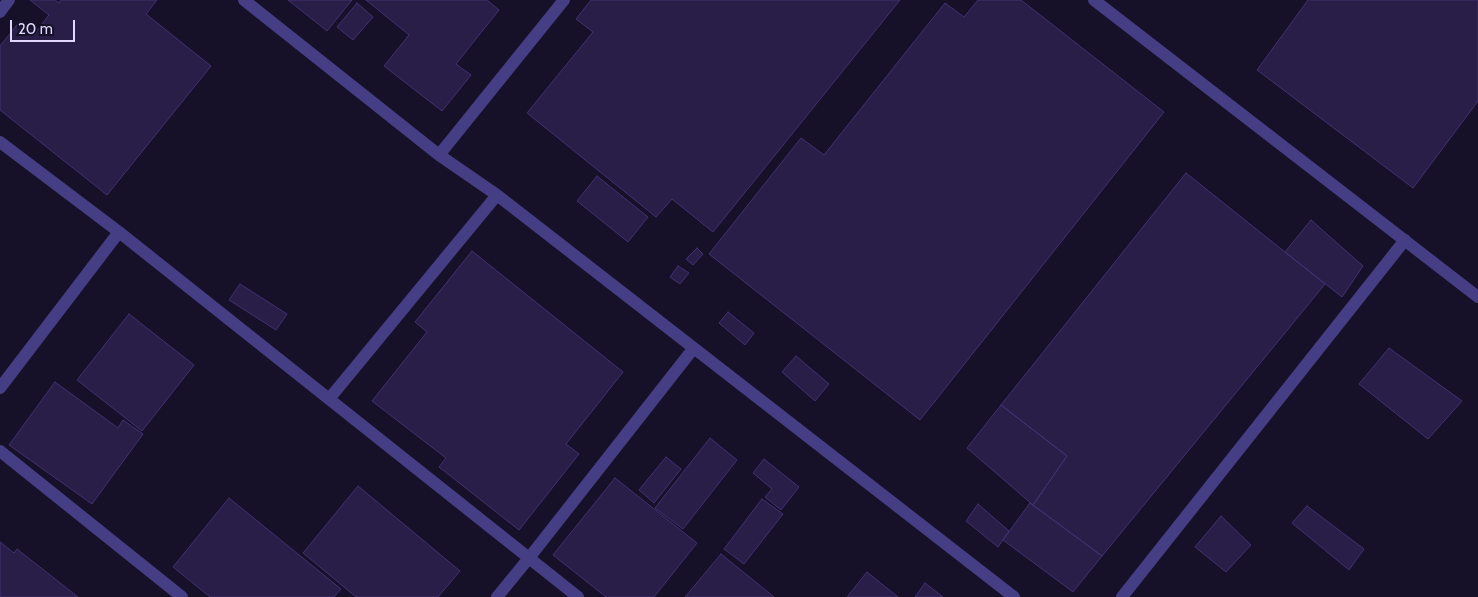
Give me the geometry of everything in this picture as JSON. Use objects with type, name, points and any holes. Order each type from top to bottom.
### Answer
[{"type":"street","points":[[0,12],[9,0]]},
{"type":"street","points":[[244,0],[439,155],[497,195],[1014,597]]},
{"type":"street","points":[[439,155],[564,0]]},
{"type":"street","points":[[1094,0],[1478,296]]},
{"type":"street","points":[[0,142],[119,232],[578,597]]},
{"type":"street","points":[[329,399],[497,195]]},
{"type":"street","points":[[0,388],[119,232]]},
{"type":"street","points":[[1122,597],[1405,240]]},
{"type":"street","points":[[497,597],[693,348]]},
{"type":"street","points":[[0,451],[182,597]]},
{"type":"building","points":[[30,0],[55,0],[59,3],[61,0],[157,0],[146,14],[211,66],[107,195],[0,110],[0,46],[20,21],[35,33],[49,15]]},
{"type":"building","points":[[288,0],[352,0],[327,31]]},
{"type":"building","points":[[366,0],[487,0],[499,10],[456,64],[471,75],[442,111],[384,66],[409,35]]},
{"type":"building","points":[[591,0],[900,0],[713,232],[672,199],[656,217],[527,113],[593,32],[576,19]]},
{"type":"building","points":[[978,0],[1021,0],[1164,112],[920,420],[709,254],[801,138],[824,155],[945,3],[964,17]]},
{"type":"building","points":[[1308,0],[1478,0],[1478,101],[1413,188],[1257,70]]},
{"type":"building","points":[[357,3],[373,17],[353,40],[337,27]]},
{"type":"building","points":[[1186,173],[1325,284],[1102,556],[1033,505],[1067,456],[1001,405]]},
{"type":"building","points":[[597,176],[648,217],[628,242],[577,201]]},
{"type":"building","points":[[1311,220],[1363,266],[1342,297],[1285,252]]},
{"type":"building","points":[[697,248],[703,254],[693,265],[686,259]]},
{"type":"building","points":[[472,251],[623,372],[566,444],[579,454],[519,530],[439,467],[446,458],[372,401],[427,332],[415,322]]},
{"type":"building","points":[[678,266],[689,273],[680,284],[670,277]]},
{"type":"building","points":[[240,284],[287,314],[276,330],[229,300]]},
{"type":"building","points":[[728,312],[754,333],[745,345],[719,323]]},
{"type":"building","points":[[129,314],[194,365],[142,431],[77,380]]},
{"type":"building","points":[[1389,348],[1462,401],[1428,439],[1359,384]]},
{"type":"building","points":[[796,356],[829,384],[815,401],[782,372]]},
{"type":"building","points":[[55,382],[118,428],[123,420],[143,434],[92,504],[9,445]]},
{"type":"building","points":[[1001,405],[1067,456],[1033,505],[967,448]]},
{"type":"building","points":[[710,438],[737,460],[683,529],[655,508]]},
{"type":"building","points":[[666,457],[681,469],[654,503],[639,490]]},
{"type":"building","points":[[764,459],[799,487],[781,510],[765,497],[772,489],[753,473]]},
{"type":"building","points":[[615,478],[697,543],[654,597],[606,597],[553,555]]},
{"type":"building","points":[[358,486],[460,571],[438,597],[356,597],[303,553]]},
{"type":"building","points":[[229,498],[341,589],[334,597],[210,597],[173,567]]},
{"type":"building","points":[[762,499],[783,514],[744,564],[724,549]]},
{"type":"building","points":[[1030,503],[1102,556],[1073,592],[1003,540]]},
{"type":"building","points":[[978,504],[1009,531],[998,547],[966,521]]},
{"type":"building","points":[[1307,506],[1364,549],[1349,570],[1292,523]]},
{"type":"building","points":[[1221,516],[1251,545],[1226,572],[1195,547]]},
{"type":"building","points":[[0,542],[14,553],[17,549],[78,597],[0,597]]},
{"type":"building","points":[[721,554],[774,597],[685,597]]},
{"type":"building","points":[[867,572],[898,597],[847,597]]},
{"type":"building","points":[[925,583],[943,597],[915,597]]}]
